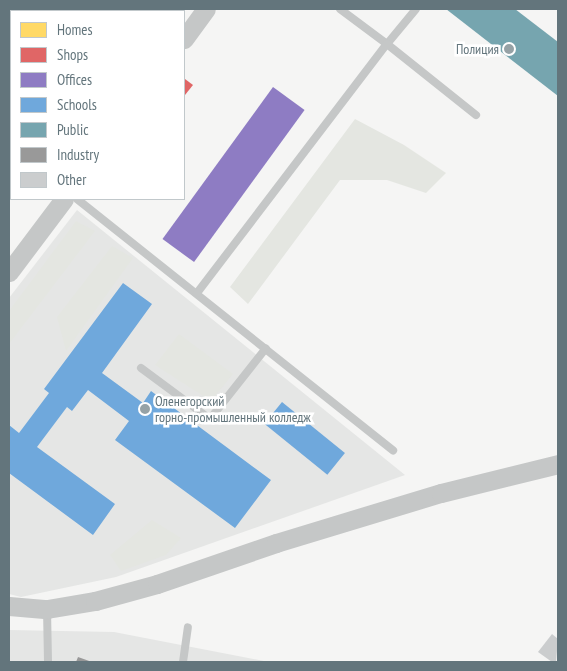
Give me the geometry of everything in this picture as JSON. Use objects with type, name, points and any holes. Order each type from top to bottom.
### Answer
[{"type":"street","points":[[185,38],[206,9]]},
{"type":"street","points":[[9,272],[63,200]]},
{"type":"street","points":[[9,606],[46,609],[95,600],[157,584],[276,543],[440,492],[558,464]]},
{"type":"lane","points":[[340,9],[476,115]]},
{"type":"lane","points":[[196,293],[416,9]]},
{"type":"lane","points":[[78,200],[393,450]]},
{"type":"lane","points":[[141,368],[210,419],[266,348]]},
{"type":"lane","points":[[46,609],[48,662]]},
{"type":"lane","points":[[183,662],[188,627]]},
{"type":"shaded area","points":[[355,119],[404,145],[446,173],[426,193],[387,180],[340,180],[248,304],[230,287]]},
{"type":"shaded area","points":[[77,210],[405,475],[116,577],[21,597],[9,594],[9,298]]},
{"type":"shaded area","points":[[76,221],[95,231],[9,344],[9,311]]},
{"type":"shaded area","points":[[112,246],[133,258],[66,351],[57,317]]},
{"type":"shaded area","points":[[179,334],[233,374],[211,401],[155,365]]},
{"type":"shaded area","points":[[152,520],[181,538],[166,555],[121,571],[110,555]]},
{"type":"shaded area","points":[[9,630],[114,632],[269,662],[9,662]]},
{"type":"building: Homes","points":[[85,9],[129,9],[129,10]]},
{"type":"building: Shops","points":[[185,79],[193,85],[185,95]]},
{"type":"building: Offices","points":[[273,87],[305,110],[194,262],[162,239]]},
{"type":"building: Schools","name":"Оленегорский горно-промышленный колледж","points":[[123,283],[152,304],[102,373],[143,403],[151,391],[271,480],[235,528],[115,440],[129,421],[88,390],[72,411],[67,407],[37,447],[115,504],[93,535],[9,473],[9,425],[19,433],[49,393],[44,389]]},
{"type":"building: Schools","points":[[282,402],[345,453],[327,475],[264,424]]},
{"type":"building: Public","points":[[446,9],[515,9],[558,42],[558,96]]},
{"type":"building: Industry","points":[[78,657],[92,662],[76,662]]},
{"type":"building: Other","points":[[552,634],[558,639],[556,662],[552,662],[538,652]]},
{"type":"place","name":"Полиция","points":[[509,49]]},
{"type":"place","name":"Оленегорский горно-промышленный колледж","points":[[145,409]]}]
